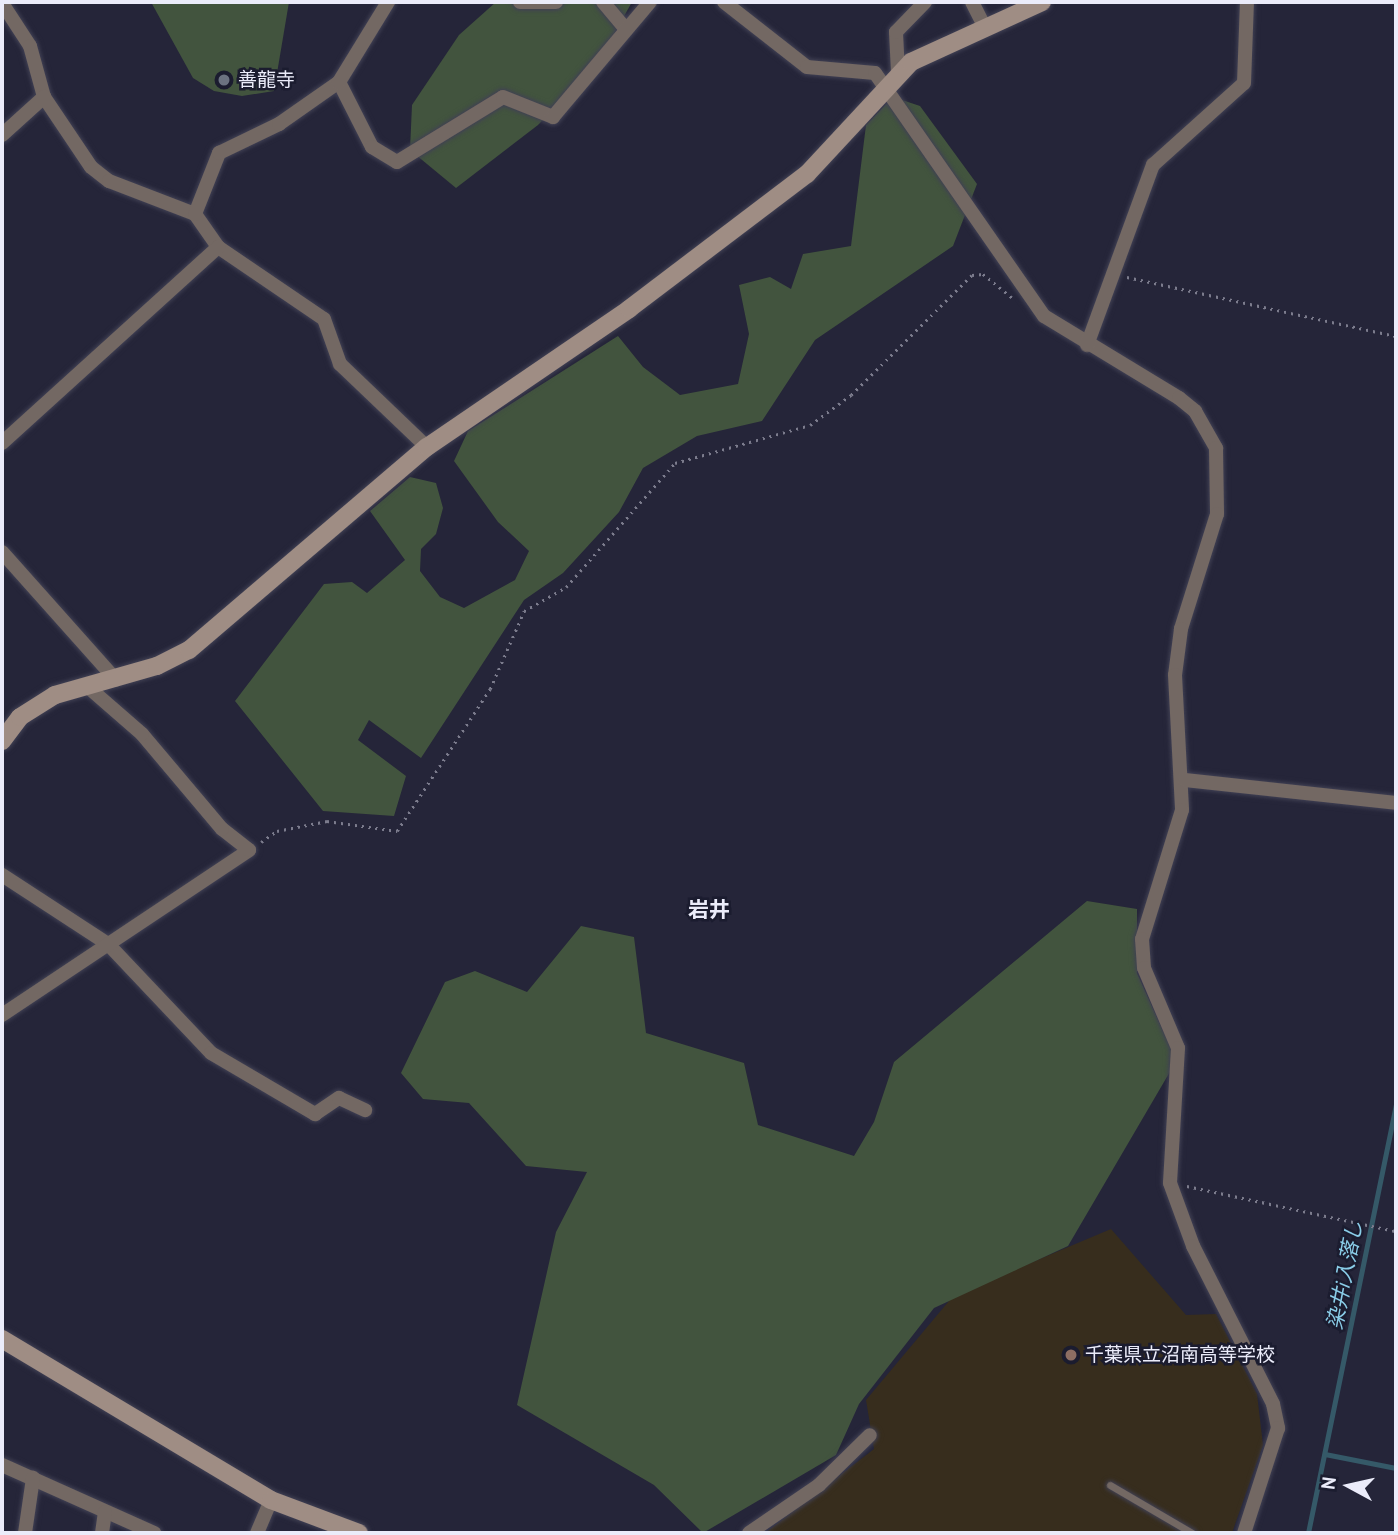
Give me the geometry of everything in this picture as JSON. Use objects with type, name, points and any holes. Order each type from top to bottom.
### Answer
[{"type":"street","points":[[195,214],[219,153],[279,124],[339,82],[388,2]]},
{"type":"street","points":[[520,2],[556,2]]},
{"type":"street","points":[[603,2],[626,29]]},
{"type":"street","points":[[339,82],[372,147],[397,162],[503,97],[553,117],[650,2]]},
{"type":"street","points":[[724,2],[807,67],[861,69],[892,79]]},
{"type":"street","points":[[925,2],[896,32],[892,79],[1044,316],[1195,411],[1218,457],[1217,514],[1178,653],[1185,780],[1176,838],[1142,939],[1144,968],[1178,1048],[1170,1182],[1193,1246],[1273,1404],[1278,1428],[1244,1533]]},
{"type":"street","points":[[971,2],[985,27]]},
{"type":"street","points":[[2,741],[20,717],[55,695],[116,680],[189,650],[427,447],[629,309],[807,174],[892,79],[985,27],[1042,2]]},
{"type":"street","points":[[1087,345],[1110,273],[1153,165],[1244,83],[1247,2]]},
{"type":"street","points":[[2,3],[30,46],[44,97],[91,167],[109,181],[195,214],[218,247],[324,319],[340,365],[427,447]]},
{"type":"street","points":[[2,135],[44,97]]},
{"type":"street","points":[[2,443],[218,247]]},
{"type":"street","points":[[2,552],[116,680]]},
{"type":"street","points":[[2,1015],[249,850],[222,829],[142,734],[89,688]]},
{"type":"street","points":[[1185,780],[1396,803]]},
{"type":"street","points":[[2,875],[108,944],[211,1053],[315,1114],[339,1098],[365,1110]]},
{"type":"street","points":[[2,1339],[271,1500],[359,1533]]},
{"type":"street","points":[[749,1533],[819,1485],[870,1435]]},
{"type":"street","points":[[2,1465],[154,1533]]},
{"type":"street","points":[[25,1533],[33,1478]]},
{"type":"street","points":[[257,1533],[271,1500]]},
{"type":"street","points":[[102,1533],[105,1512]]},
{"type":"lane","points":[[1110,1485],[1192,1533]]},
{"type":"path","points":[[1110,273],[1396,336]]},
{"type":"path","points":[[249,850],[277,831],[327,821],[397,831],[490,689],[524,611],[566,587],[676,463],[810,425],[851,395],[972,275],[984,274],[1044,316]]},
{"type":"path","points":[[1170,1182],[1396,1231]]},
{"type":"shaded area","name":"千葉県立沼南高等学校","points":[[1111,1229],[1186,1315],[1216,1314],[1257,1394],[1263,1445],[1232,1533],[765,1533],[874,1449],[866,1400],[954,1295]]},
{"type":"green space","points":[[151,2],[289,2],[274,91],[242,96],[214,91],[193,78]]},
{"type":"green space","points":[[496,2],[632,2],[597,64],[538,125],[456,188],[410,150],[412,105],[459,35]]},
{"type":"green space","points":[[893,97],[920,106],[977,184],[953,246],[815,340],[762,421],[697,436],[643,468],[619,512],[563,573],[524,600],[421,758],[369,720],[358,740],[406,776],[394,816],[323,811],[235,701],[324,584],[352,582],[367,593],[405,560],[370,511],[410,477],[436,483],[443,508],[436,534],[421,549],[420,571],[440,597],[464,608],[515,580],[529,551],[498,522],[454,461],[468,431],[618,336],[643,367],[680,395],[738,384],[749,334],[739,285],[770,277],[791,289],[803,254],[851,246],[866,125]]},
{"type":"green space","points":[[1087,901],[1137,909],[1137,973],[1172,1051],[1171,1070],[1068,1246],[934,1308],[859,1404],[836,1455],[703,1533],[654,1485],[517,1405],[556,1232],[587,1172],[526,1166],[469,1103],[423,1099],[401,1073],[445,982],[475,971],[527,992],[581,926],[634,937],[646,1033],[744,1063],[758,1125],[854,1156],[874,1122],[894,1062]]},
{"type":"waterway","name":"染井i入落し","points":[[1308,1533],[1396,1103]]},
{"type":"waterway","points":[[1325,1454],[1396,1468]]},
{"type":"place","name":"善龍寺","points":[[224,80]]},
{"type":"place","name":"千葉県立沼南高等学校","points":[[1071,1355]]},
{"type":"district","name":"岩井","points":[[709,910]]}]
